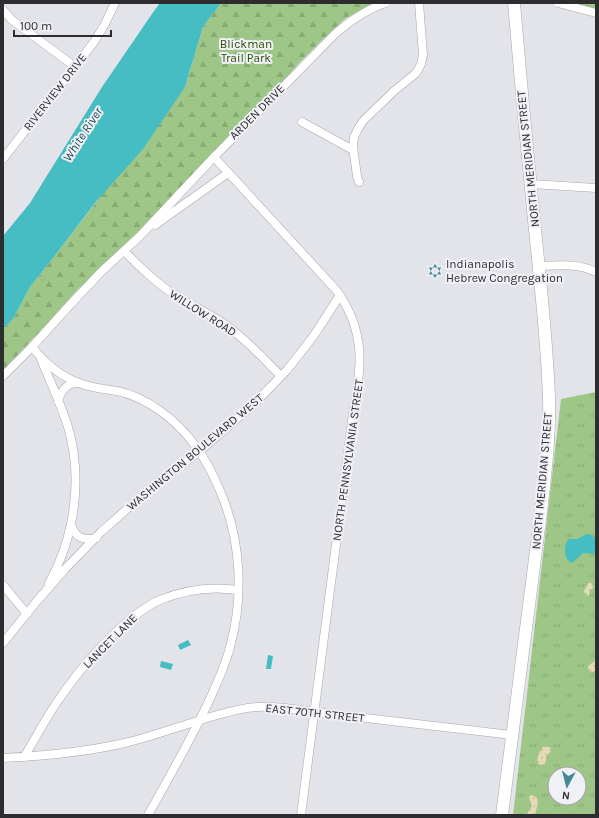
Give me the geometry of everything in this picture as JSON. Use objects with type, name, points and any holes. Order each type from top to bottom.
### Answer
[{"type":"main road","name":"NORTH MERIDIAN STREET","points":[[502,815],[542,504],[548,441],[549,399],[547,352],[519,70],[514,3]]},
{"type":"street","name":"RIVERVIEW DRIVE","points":[[3,159],[97,37],[108,19],[115,3]]},
{"type":"street","name":"ARDEN DRIVE","points":[[3,376],[32,347],[68,307],[140,236],[214,157],[335,34],[355,19],[375,7],[386,3]]},
{"type":"street","points":[[359,182],[353,150],[354,137],[361,123],[394,91],[415,74],[420,66],[423,55],[419,3]]},
{"type":"street","points":[[558,3],[596,13]]},
{"type":"street","points":[[3,10],[12,20],[74,66]]},
{"type":"street","points":[[302,122],[353,150]]},
{"type":"street","name":"NORTH PENNSYLVANIA STREET","points":[[214,157],[340,295],[348,307],[355,324],[359,342],[360,366],[301,815]]},
{"type":"street","name":"ARDEN DRIVE","points":[[140,236],[228,173]]},
{"type":"street","points":[[531,184],[596,188]]},
{"type":"street","name":"WILLOW ROAD","points":[[124,251],[157,282],[174,295],[206,312],[241,337],[281,376]]},
{"type":"street","points":[[539,266],[580,266],[596,272]]},
{"type":"street","name":"WASHINGTON BOULEVARD WEST","points":[[38,600],[65,569],[96,538],[153,486],[200,450],[256,402],[298,356],[315,334],[340,295]]},
{"type":"street","points":[[32,347],[41,358],[57,371],[78,383],[119,392],[143,400],[171,418],[200,450],[216,482],[229,515],[236,546],[238,564],[236,618],[230,648],[219,678],[200,720],[148,815]]},
{"type":"street","points":[[3,643],[38,600],[51,580],[60,560],[66,541],[71,524],[74,504],[74,456],[68,427],[41,358]]},
{"type":"street","points":[[58,401],[64,388],[78,383]]},
{"type":"street","points":[[71,524],[76,534],[80,537],[85,539],[96,538]]},
{"type":"street","points":[[3,585],[27,614]]},
{"type":"street","name":"LANCET LANE","points":[[24,757],[57,703],[78,674],[111,637],[131,619],[160,600],[189,590],[215,588],[238,590]]},
{"type":"street","name":"EAST 70TH STREET","points":[[3,758],[62,754],[96,749],[161,733],[230,711],[257,707],[284,707],[314,712],[512,735]]},
{"type":"green space","name":"Blickman Trail Park","points":[[221,3],[376,3],[346,18],[322,40],[300,62],[274,92],[219,146],[119,252],[91,279],[79,288],[3,370],[3,329],[13,319],[30,287],[185,87],[203,27]]},
{"type":"green space","points":[[561,3],[596,3],[596,13]]},
{"type":"green space","points":[[596,392],[596,815],[513,815],[561,399]]},
{"type":"sand","points":[[590,582],[593,588],[590,590],[589,596],[585,594],[584,591]]},
{"type":"sand","points":[[596,654],[596,670],[593,672],[589,671],[588,666],[594,662]]},
{"type":"sand","points":[[543,747],[551,748],[551,751],[546,757],[545,764],[541,765],[538,764],[537,760]]},
{"type":"sand","points":[[531,795],[535,796],[538,800],[535,815],[528,815],[531,808],[529,797]]},
{"type":"water","name":"White River","points":[[160,3],[221,3],[203,27],[185,87],[143,149],[95,203],[30,287],[13,319],[3,329],[3,236],[30,203],[102,87]]},
{"type":"water","points":[[590,534],[596,539],[596,554],[583,553],[572,563],[567,559],[565,552],[568,539],[577,539]]},
{"type":"water","points":[[188,640],[191,645],[180,650],[178,645]]},
{"type":"water","points":[[268,655],[273,656],[271,669],[266,669]]},
{"type":"water","points":[[161,661],[173,664],[171,670],[160,667]]},
{"type":"place","name":"Indianapolis Hebrew Congregation","points":[[435,271]]}]
